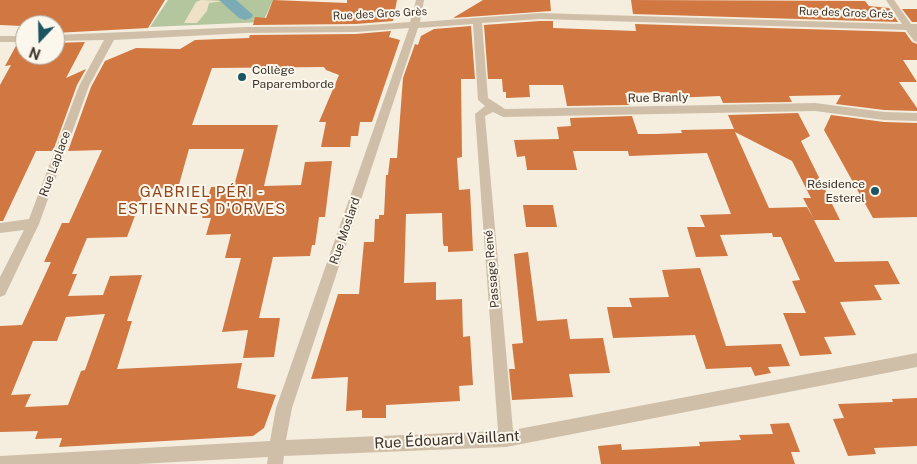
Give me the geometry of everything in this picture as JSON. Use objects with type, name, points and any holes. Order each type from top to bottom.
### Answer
[{"type":"street","name":"Rue Moslard","points":[[275,464],[276,448],[284,408],[415,24],[420,0]]},
{"type":"street","points":[[890,0],[913,27],[917,39]]},
{"type":"street","name":"Rue des Gros Grès","points":[[65,38],[246,30],[356,29],[540,16],[913,27]]},
{"type":"street","points":[[476,20],[484,100],[493,107]]},
{"type":"street","name":"Rue Laplace","points":[[0,291],[34,224],[84,86],[111,37]]},
{"type":"street","points":[[0,39],[15,39]]},
{"type":"street","name":"Rue Branly","points":[[493,107],[503,113],[815,107],[884,116],[917,116]]},
{"type":"street","name":"Passage René","points":[[493,107],[480,114],[506,439]]},
{"type":"street","points":[[0,228],[34,224]]},
{"type":"street","name":"Rue Édouard Vaillant","points":[[0,464],[276,448],[506,439],[917,360]]},
{"type":"green space","points":[[168,0],[273,0],[263,22],[150,27]]},
{"type":"shaded area","points":[[201,0],[224,1],[209,3],[207,11],[197,23],[184,23],[196,2]]},
{"type":"building","points":[[0,0],[165,0],[148,28],[65,32],[65,15],[15,15],[15,26],[0,25]]},
{"type":"building","points":[[273,0],[347,3],[347,0],[397,0],[393,21],[356,24],[253,25],[255,17],[266,18]]},
{"type":"building","points":[[483,0],[550,0],[551,11],[453,18]]},
{"type":"building","points":[[631,0],[865,1],[869,6],[889,8],[898,22],[633,14]]},
{"type":"building","points":[[902,9],[917,9],[917,22],[912,22]]},
{"type":"building","points":[[553,21],[553,28],[636,31],[635,24],[905,32],[912,42],[917,44],[917,60],[903,60],[917,82],[899,82],[917,108],[917,111],[884,110],[836,104],[841,95],[789,96],[792,102],[723,103],[720,96],[671,98],[669,92],[625,93],[629,105],[567,106],[563,85],[529,85],[530,97],[506,98],[506,92],[503,92],[502,79],[488,79],[484,25]]},
{"type":"building","points":[[471,26],[475,79],[461,79],[462,157],[457,158],[459,190],[470,189],[473,251],[448,252],[448,246],[444,246],[443,243],[442,213],[406,214],[404,283],[436,282],[436,300],[462,299],[463,337],[470,336],[473,385],[459,386],[460,401],[386,405],[386,418],[362,418],[362,410],[346,411],[348,377],[311,379],[338,294],[359,294],[364,242],[374,242],[375,219],[379,219],[379,215],[384,215],[386,175],[388,175],[390,158],[397,158],[403,78],[415,44],[418,45],[421,36],[434,29]]},
{"type":"building","points":[[391,31],[389,37],[400,40],[372,122],[360,122],[358,136],[351,136],[350,147],[321,147],[326,122],[319,122],[339,75],[326,70],[324,67],[212,68],[192,125],[278,125],[264,186],[301,185],[305,162],[332,161],[325,217],[319,217],[315,245],[312,245],[310,256],[273,257],[259,318],[280,318],[274,357],[243,358],[248,330],[222,332],[241,258],[225,258],[231,234],[206,235],[211,218],[202,218],[211,187],[234,186],[244,149],[189,149],[178,188],[145,189],[127,237],[87,238],[72,274],[77,274],[68,296],[103,295],[110,276],[142,275],[127,321],[132,321],[117,369],[242,363],[237,388],[276,395],[264,428],[253,436],[59,447],[62,438],[35,439],[38,431],[0,432],[0,326],[22,325],[51,262],[44,262],[62,223],[69,223],[102,150],[68,151],[91,87],[105,61],[136,48],[180,49],[195,40],[249,38],[250,35],[356,34]],"holes":[[[105,314],[85,370],[81,371],[68,405],[25,407],[31,394],[11,395],[33,341],[57,341],[66,317]]]},
{"type":"building","points":[[85,42],[66,78],[86,69],[77,85],[53,151],[36,151],[3,221],[0,221],[0,85],[11,65],[5,66],[15,48],[15,65],[65,65],[65,43]]},
{"type":"building","points":[[798,113],[810,136],[801,141],[840,220],[814,220],[835,262],[888,261],[900,284],[874,285],[882,300],[840,302],[856,335],[824,337],[832,354],[800,356],[783,313],[806,313],[792,281],[800,280],[781,237],[773,237],[772,233],[720,235],[728,256],[696,257],[687,227],[705,227],[700,215],[731,214],[707,153],[629,156],[628,151],[573,151],[577,170],[527,170],[525,156],[517,157],[514,140],[559,139],[557,127],[571,126],[570,118],[632,116],[638,134],[656,134],[682,133],[681,130],[734,129],[728,115]],"holes":[[[735,132],[792,161],[811,198],[803,198],[814,219],[807,207],[769,208]]]},
{"type":"building","points":[[831,115],[884,122],[917,123],[917,217],[873,218],[824,130]]},
{"type":"building","points":[[523,205],[553,205],[557,227],[526,227]]},
{"type":"building","points":[[528,252],[537,321],[567,319],[570,339],[603,338],[610,373],[569,374],[573,397],[512,400],[509,369],[515,369],[512,344],[523,343],[514,254]]},
{"type":"building","points":[[700,268],[726,346],[781,344],[790,366],[768,367],[771,373],[755,376],[751,367],[706,369],[695,335],[613,338],[607,307],[632,307],[629,298],[669,297],[662,270]]},
{"type":"building","points":[[917,398],[917,446],[874,448],[876,454],[848,456],[833,419],[844,418],[838,404],[893,402],[892,399]]},
{"type":"building","points":[[789,423],[800,452],[791,452],[795,464],[601,464],[598,446],[621,444],[622,450],[700,446],[699,442],[741,440],[739,435],[773,434],[770,424]]},
{"type":"waterway","points":[[227,0],[245,15]]},
{"type":"place","name":"Collège Paparemborde","points":[[242,77]]},
{"type":"place","name":"Résidence Esterel","points":[[875,191]]},
{"type":"district","name":"GABRIEL PÉRI - ESTIENNES D'ORVES","points":[[202,200]]}]
